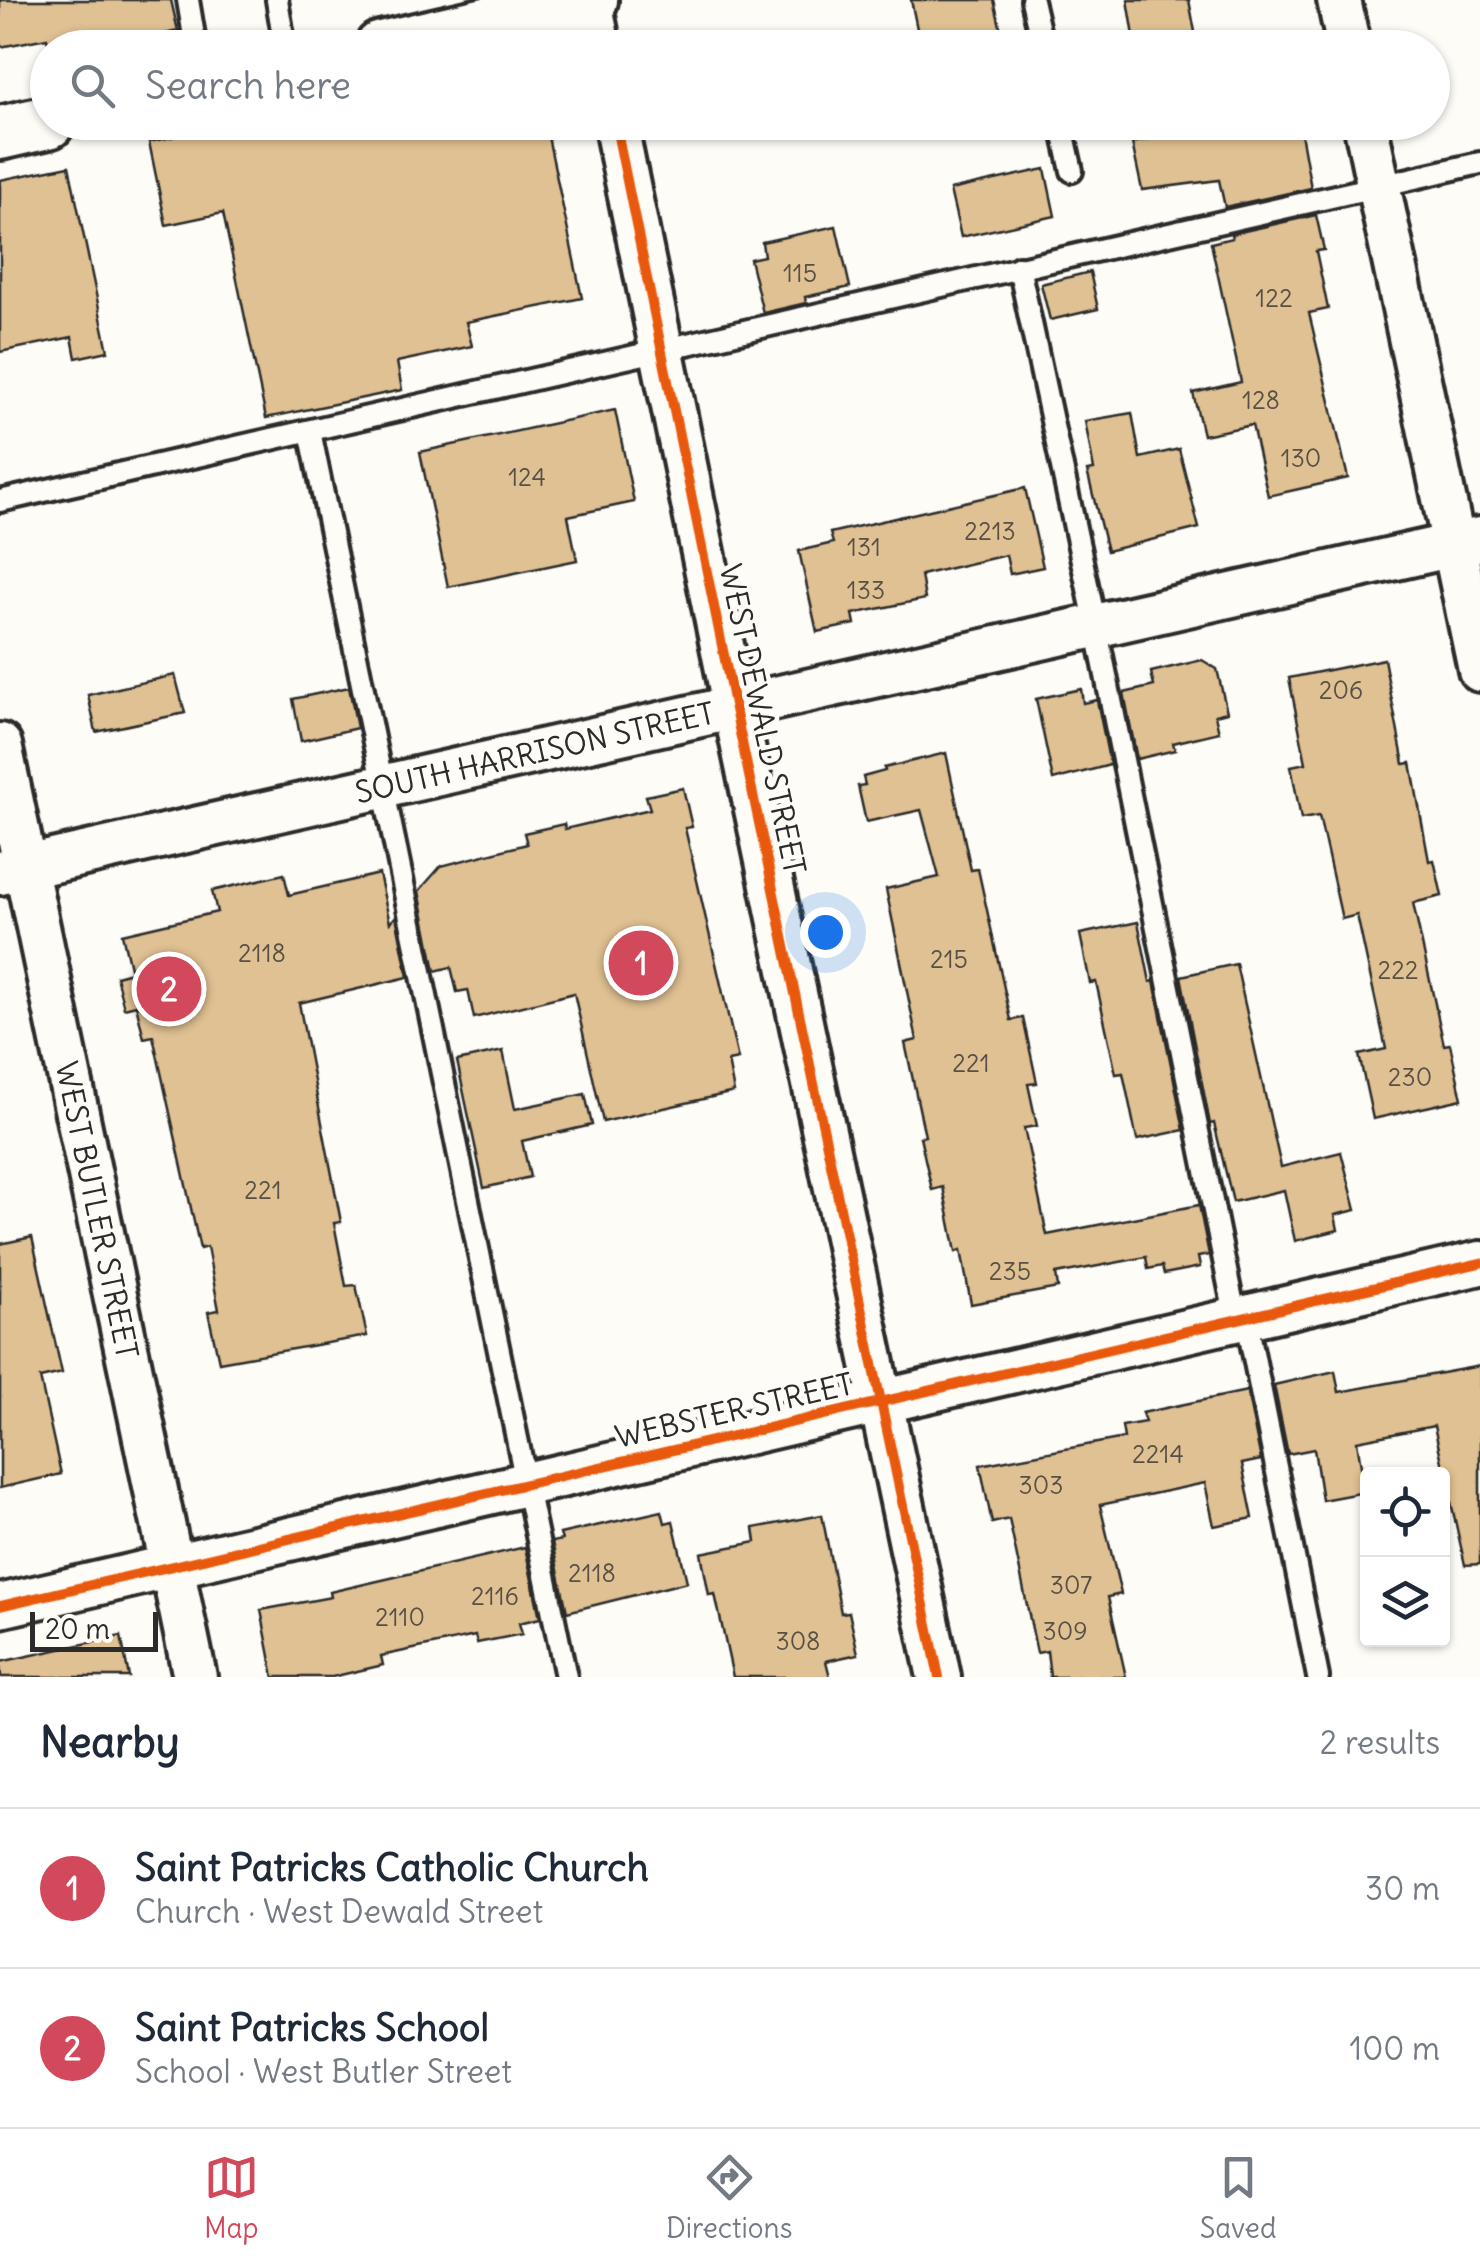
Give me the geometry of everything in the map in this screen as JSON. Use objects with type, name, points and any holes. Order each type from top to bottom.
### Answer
[{"type":"street","points":[[459,30],[590,0],[596,30]]},
{"type":"street","points":[[1339,0],[1345,30]]},
{"type":"street","points":[[0,133],[30,126]]},
{"type":"street","name":"WEST DEWALD STREET","points":[[618,140],[940,1677]]},
{"type":"street","points":[[1369,140],[1467,542],[1480,670]]},
{"type":"street","name":"SOUTH HARRISON STREET","points":[[13,870],[1467,542]]},
{"type":"street","name":"WEST BUTLER STREET","points":[[0,745],[13,870],[195,1677]]},
{"type":"street","name":"WEBSTER STREET","points":[[0,1606],[1480,1263]]},
{"type":"lane","points":[[188,0],[193,30]]},
{"type":"lane","points":[[276,0],[282,30]]},
{"type":"lane","points":[[1032,0],[1040,30]]},
{"type":"lane","points":[[1065,140],[1072,171]]},
{"type":"lane","points":[[0,502],[1480,163]]},
{"type":"lane","points":[[1019,267],[1318,1677]]},
{"type":"lane","points":[[310,431],[566,1677]]},
{"type":"building","points":[[0,0],[171,0],[178,30],[30,30],[30,41],[0,47]]},
{"type":"building","points":[[911,0],[994,0],[1001,30],[917,30]]},
{"type":"building","points":[[1128,0],[1189,0],[1195,30],[1133,30]]},
{"type":"building","points":[[549,140],[582,298],[466,322],[472,346],[397,362],[402,390],[266,418],[223,213],[166,225],[149,142]]},
{"type":"building","points":[[1302,140],[1311,188],[1225,207],[1219,180],[1142,190],[1132,143]]},
{"type":"building","points":[[69,166],[108,351],[76,358],[72,337],[0,352],[0,180]]},
{"type":"building","points":[[1045,169],[1055,216],[961,237],[950,190]]},
{"type":"building","points":[[1316,215],[1324,250],[1316,251],[1328,309],[1309,313],[1348,478],[1268,496],[1252,425],[1203,435],[1193,393],[1241,382],[1211,243],[1232,238],[1231,234]]},
{"type":"building","points":[[836,226],[850,287],[805,297],[806,303],[763,313],[750,259],[764,256],[762,242]]},
{"type":"building","points":[[1090,272],[1098,309],[1050,320],[1041,284]]},
{"type":"building","points":[[615,410],[634,502],[568,516],[577,560],[448,587],[420,452]]},
{"type":"building","points":[[1132,413],[1140,458],[1179,449],[1199,528],[1107,551],[1087,471],[1094,470],[1085,421]]},
{"type":"building","points":[[1025,488],[1043,567],[1010,574],[1006,555],[921,575],[925,599],[853,614],[855,624],[817,632],[799,551],[833,543],[830,533]]},
{"type":"building","points":[[1384,659],[1404,764],[1411,763],[1429,861],[1434,860],[1442,896],[1413,903],[1444,1045],[1450,1044],[1462,1099],[1373,1119],[1359,1055],[1386,1049],[1357,915],[1342,919],[1319,816],[1301,819],[1291,766],[1306,763],[1289,678]]},
{"type":"building","points":[[1202,660],[1217,669],[1227,712],[1215,715],[1219,732],[1173,743],[1175,750],[1137,759],[1124,693],[1154,686],[1151,672]]},
{"type":"building","points":[[175,675],[185,713],[96,732],[88,695]]},
{"type":"building","points":[[349,687],[357,728],[301,741],[293,699]]},
{"type":"building","points":[[1081,689],[1083,703],[1097,700],[1110,765],[1053,780],[1036,699]]},
{"type":"building","points":[[946,753],[971,870],[978,869],[1011,1020],[1023,1018],[1037,1083],[1028,1084],[1037,1126],[1024,1128],[1047,1235],[1199,1205],[1209,1255],[1198,1257],[1200,1267],[1164,1274],[1162,1266],[1148,1269],[1146,1257],[1056,1274],[1058,1288],[971,1304],[943,1187],[932,1190],[920,1137],[925,1136],[905,1043],[917,1040],[886,889],[939,877],[921,810],[866,822],[858,786],[865,785],[863,777],[885,771],[884,768]]},
{"type":"building","points":[[683,788],[692,827],[685,828],[738,1059],[728,1061],[734,1092],[603,1122],[574,993],[474,1018],[468,990],[457,992],[451,967],[435,971],[419,891],[441,866],[527,844],[524,833],[564,824],[565,829],[650,809],[646,796]]},
{"type":"building","points":[[284,874],[289,895],[379,874],[390,923],[396,916],[408,977],[299,1003],[341,1222],[334,1223],[346,1286],[356,1285],[367,1336],[219,1362],[208,1312],[219,1310],[207,1247],[200,1249],[153,1036],[144,1038],[136,1005],[124,1008],[116,976],[131,972],[122,934],[217,912],[212,891]]},
{"type":"building","points":[[1138,922],[1184,1130],[1137,1140],[1123,1073],[1116,1074],[1096,982],[1090,983],[1080,934]]},
{"type":"building","points":[[1236,964],[1281,1167],[1341,1152],[1356,1210],[1335,1215],[1338,1230],[1295,1241],[1284,1190],[1233,1202],[1214,1123],[1210,1124],[1181,976]]},
{"type":"building","points":[[503,1051],[515,1109],[585,1094],[592,1125],[522,1141],[530,1177],[484,1188],[457,1061]]},
{"type":"building","points":[[32,1237],[62,1373],[40,1378],[61,1474],[0,1488],[0,1244]]},
{"type":"building","points":[[1480,1366],[1480,1564],[1465,1565],[1450,1498],[1450,1467],[1443,1467],[1434,1426],[1357,1441],[1360,1493],[1322,1500],[1314,1449],[1288,1454],[1274,1385],[1335,1371],[1339,1392]]},
{"type":"building","points":[[1247,1391],[1261,1460],[1242,1464],[1253,1518],[1214,1526],[1205,1483],[1100,1505],[1121,1594],[1108,1597],[1126,1677],[1050,1677],[1047,1651],[1037,1653],[1009,1519],[992,1523],[980,1465],[1124,1438],[1122,1426],[1145,1422],[1142,1413]]},
{"type":"building","points":[[662,1511],[665,1523],[673,1521],[687,1582],[567,1612],[552,1542],[562,1540],[560,1534]]},
{"type":"building","points":[[822,1515],[841,1613],[849,1612],[858,1654],[826,1661],[830,1677],[733,1677],[715,1594],[709,1595],[701,1553],[756,1542],[754,1528]]},
{"type":"building","points":[[525,1547],[540,1618],[519,1623],[522,1634],[477,1643],[475,1636],[381,1656],[383,1665],[332,1677],[274,1677],[261,1610],[331,1597],[330,1592]]},
{"type":"building","points":[[121,1636],[129,1677],[1,1677],[0,1662]]},
{"type":"cycle path","points":[[619,140],[939,1677]]},
{"type":"cycle path","points":[[0,1606],[1480,1263]]},
{"type":"place","name":"Saint Patricks Catholic Church","points":[[641,963]]},
{"type":"place","name":"Saint Patricks School","points":[[169,989]]}]
